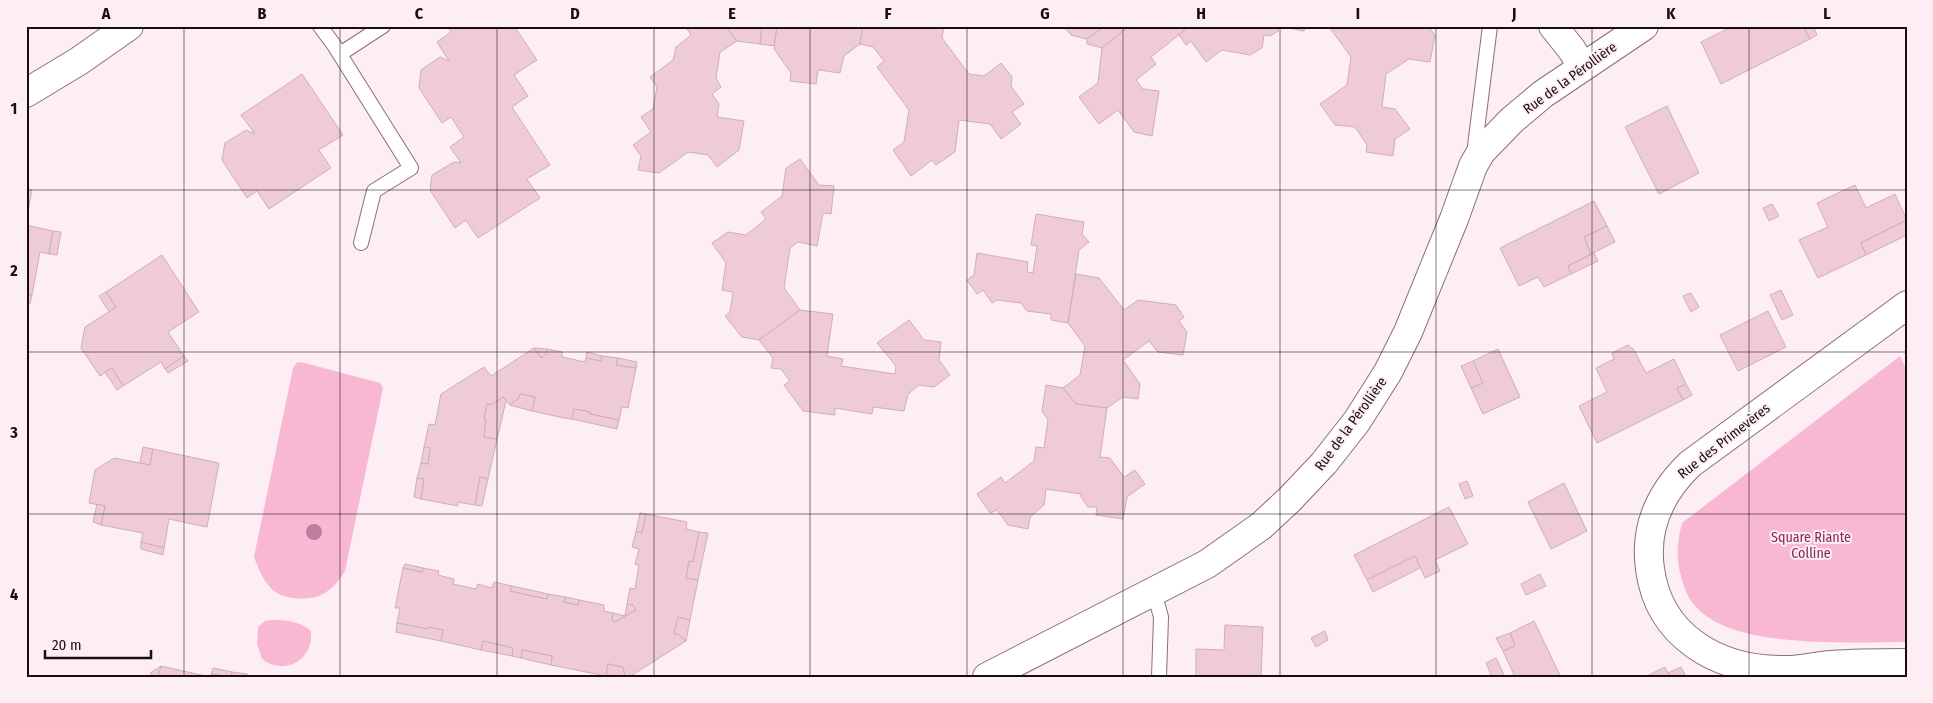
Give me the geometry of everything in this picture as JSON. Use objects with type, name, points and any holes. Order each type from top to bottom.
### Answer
[{"type":"street","points":[[26,93],[79,61],[129,26]]},
{"type":"street","points":[[1553,26],[1572,50],[1582,67]]},
{"type":"street","name":"Rue de la Pérollière","points":[[987,677],[1207,564],[1261,526],[1316,474],[1357,421],[1388,372],[1408,332],[1454,219],[1472,166],[1487,145],[1512,120],[1543,94],[1644,26]]},
{"type":"street","name":"Rue des Primevères","points":[[1907,305],[1690,464],[1674,479],[1662,497],[1654,517],[1649,538],[1648,559],[1651,581],[1659,602],[1671,623],[1686,638],[1706,652],[1727,662],[1753,672],[1802,670],[1824,666],[1852,670],[1907,663]]},
{"type":"lane","points":[[320,26],[340,54],[411,168],[374,190],[361,243]]},
{"type":"lane","points":[[340,54],[383,26]]},
{"type":"lane","points":[[1472,166],[1490,26]]},
{"type":"lane","points":[[1154,592],[1161,617],[1160,677]]},
{"type":"green space","name":"Square Riante Colline","points":[[1900,356],[1907,371],[1907,642],[1795,641],[1737,631],[1714,621],[1693,604],[1683,584],[1678,557],[1678,543],[1682,523]]},
{"type":"green space","points":[[301,362],[380,383],[383,388],[345,571],[336,584],[326,592],[312,598],[298,599],[279,594],[270,588],[264,580],[254,557],[293,368],[296,363]]},
{"type":"green space","points":[[265,621],[297,623],[311,631],[311,641],[303,657],[296,662],[280,666],[262,659],[257,644],[258,627]]},
{"type":"building","points":[[447,26],[514,26],[537,60],[514,75],[528,96],[512,107],[550,165],[527,179],[540,198],[478,238],[466,220],[455,228],[430,190],[432,175],[454,162],[461,163],[450,147],[464,137],[451,117],[442,123],[419,88],[421,70],[440,57],[449,61],[437,42],[451,32]]},
{"type":"building","points":[[685,26],[726,26],[737,41],[720,52],[716,78],[721,87],[712,94],[719,104],[717,117],[744,121],[739,150],[717,167],[708,155],[688,152],[659,173],[638,170],[641,156],[633,145],[651,132],[641,117],[653,109],[657,87],[650,77],[673,60],[676,47],[691,35]]},
{"type":"building","points":[[726,26],[762,26],[760,44],[737,41]]},
{"type":"building","points":[[762,26],[777,26],[775,46],[760,44]]},
{"type":"building","points":[[777,26],[863,26],[860,44],[844,56],[840,73],[818,70],[816,84],[790,81],[791,73],[774,49]]},
{"type":"building","points":[[863,26],[944,26],[942,38],[969,74],[984,76],[1001,63],[1012,77],[1011,86],[1024,104],[1012,112],[1021,124],[1001,139],[990,124],[959,120],[955,152],[936,165],[932,160],[911,176],[893,150],[904,142],[909,110],[877,67],[884,61],[873,47],[860,44]]},
{"type":"building","points":[[1053,26],[1105,26],[1087,39],[1071,35],[1066,29]]},
{"type":"building","points":[[1105,26],[1129,27],[1102,48],[1087,44],[1087,39]]},
{"type":"building","points":[[1129,26],[1185,26],[1184,31],[1151,57],[1156,64],[1136,80],[1143,89],[1159,91],[1152,136],[1134,132],[1118,110],[1099,124],[1079,97],[1098,83],[1102,48]]},
{"type":"building","points":[[1185,26],[1278,26],[1278,31],[1270,36],[1264,35],[1262,48],[1250,55],[1222,50],[1206,62],[1191,41],[1186,45],[1179,35],[1184,31]]},
{"type":"building","points":[[1278,26],[1305,26],[1304,31]]},
{"type":"building","points":[[1318,26],[1428,26],[1435,35],[1430,62],[1409,59],[1386,74],[1382,107],[1395,109],[1410,129],[1395,139],[1393,156],[1366,152],[1367,145],[1355,127],[1335,125],[1320,104],[1347,85],[1351,57],[1330,28]]},
{"type":"building","points":[[1733,26],[1803,26],[1810,39],[1721,84],[1701,42]]},
{"type":"building","points":[[1803,26],[1813,26],[1817,35],[1810,39]]},
{"type":"building","points":[[302,74],[343,135],[319,150],[331,168],[269,209],[257,191],[247,198],[222,160],[225,143],[246,130],[255,134],[241,115]]},
{"type":"building","points":[[1667,106],[1699,173],[1659,194],[1625,127]]},
{"type":"building","points":[[800,159],[819,185],[834,186],[831,214],[823,213],[817,246],[798,242],[790,248],[784,288],[800,310],[759,340],[742,337],[725,316],[730,312],[733,292],[722,290],[726,263],[712,243],[728,232],[746,235],[766,219],[761,212],[782,196],[786,168]]},
{"type":"building","points":[[1855,185],[1866,208],[1895,194],[1907,220],[1861,243],[1866,255],[1818,278],[1799,240],[1828,227],[1817,203]]},
{"type":"building","points":[[26,189],[32,190],[26,223]]},
{"type":"building","points":[[1594,201],[1607,226],[1584,237],[1591,254],[1568,266],[1571,274],[1544,287],[1538,277],[1519,286],[1500,248]]},
{"type":"building","points":[[1772,204],[1779,216],[1769,221],[1763,208]]},
{"type":"building","points":[[1036,214],[1084,222],[1082,234],[1089,242],[1079,250],[1068,323],[1051,320],[1051,314],[1027,311],[1021,303],[997,300],[992,303],[983,290],[977,294],[967,280],[974,275],[977,253],[1028,262],[1027,272],[1033,273],[1037,246],[1031,245]]},
{"type":"building","points":[[1907,220],[1907,235],[1866,255],[1861,243]]},
{"type":"building","points":[[26,225],[53,231],[49,254],[40,252],[32,295],[26,294]]},
{"type":"building","points":[[1607,226],[1615,242],[1591,254],[1584,237]]},
{"type":"building","points":[[53,231],[61,232],[57,255],[49,254]]},
{"type":"building","points":[[1594,253],[1598,261],[1571,274],[1568,266]]},
{"type":"building","points":[[162,255],[199,312],[168,332],[184,356],[165,369],[161,362],[123,386],[112,368],[100,376],[81,348],[85,327],[116,307],[106,292]]},
{"type":"building","points":[[1076,274],[1099,278],[1124,310],[1138,300],[1176,305],[1184,317],[1179,321],[1187,332],[1183,355],[1158,352],[1149,341],[1123,360],[1140,384],[1138,399],[1123,397],[1107,408],[1076,404],[1063,388],[1080,375],[1085,346],[1068,323]]},
{"type":"building","points":[[1781,290],[1793,315],[1782,320],[1770,295]]},
{"type":"building","points":[[106,292],[116,307],[109,312],[99,296]]},
{"type":"building","points":[[1691,293],[1699,307],[1691,312],[1683,296]]},
{"type":"building","points":[[26,294],[32,295],[30,304],[26,303]]},
{"type":"building","points":[[800,310],[833,314],[827,356],[843,359],[841,366],[895,374],[896,366],[877,343],[909,320],[924,340],[941,342],[939,360],[950,375],[934,387],[919,385],[908,394],[904,411],[873,407],[872,414],[835,408],[835,415],[803,411],[784,385],[790,381],[781,369],[771,368],[773,358],[759,340]]},
{"type":"building","points":[[1768,311],[1786,347],[1738,371],[1720,335]]},
{"type":"building","points":[[1628,345],[1634,350],[1646,373],[1674,359],[1686,384],[1677,388],[1683,400],[1597,443],[1579,406],[1607,392],[1596,368],[1614,359],[1612,353]]},
{"type":"building","points":[[534,348],[541,358],[546,354],[547,349],[562,352],[562,357],[585,362],[586,358],[601,361],[602,356],[618,358],[616,365],[636,368],[628,408],[622,407],[619,420],[574,409],[572,419],[532,411],[535,397],[520,394],[519,398],[510,405],[503,397],[491,405],[487,404],[484,419],[486,419],[484,437],[497,439],[488,479],[480,477],[475,505],[458,502],[458,506],[421,499],[424,479],[417,478],[421,463],[428,464],[430,448],[424,447],[429,424],[435,425],[441,394],[484,367],[491,376]]},
{"type":"building","points":[[534,348],[547,349],[546,354],[541,358]]},
{"type":"building","points":[[1498,349],[1520,397],[1483,414],[1471,388],[1483,383],[1473,361]]},
{"type":"building","points":[[587,352],[602,356],[601,361],[586,358]]},
{"type":"building","points":[[184,356],[188,361],[168,373],[165,369]]},
{"type":"building","points":[[618,358],[637,362],[636,368],[616,365]]},
{"type":"building","points":[[1473,361],[1483,383],[1471,388],[1461,366]]},
{"type":"building","points":[[112,368],[123,386],[117,390],[105,372]]},
{"type":"building","points":[[1686,384],[1692,395],[1683,400],[1677,388]]},
{"type":"building","points":[[1046,385],[1063,388],[1076,404],[1107,408],[1100,457],[1110,458],[1124,477],[1135,470],[1145,484],[1127,497],[1123,519],[1096,515],[1097,507],[1088,507],[1081,494],[1046,489],[1044,505],[1030,517],[1028,529],[1008,525],[997,510],[990,513],[977,494],[1001,477],[1005,483],[1034,461],[1036,447],[1044,448],[1048,420],[1042,411]]},
{"type":"building","points":[[520,394],[535,397],[532,411],[510,405],[519,398]]},
{"type":"building","points":[[503,397],[506,401],[497,439],[484,437],[486,419],[484,419],[487,404],[491,405]]},
{"type":"building","points":[[574,409],[619,420],[617,429],[572,419]]},
{"type":"building","points":[[143,447],[153,449],[150,465],[140,463]]},
{"type":"building","points":[[424,447],[430,448],[428,464],[421,463]]},
{"type":"building","points":[[153,449],[219,463],[207,527],[169,519],[164,548],[141,542],[143,533],[101,525],[105,506],[89,503],[95,470],[114,458],[150,465]]},
{"type":"building","points":[[480,477],[488,479],[482,506],[475,505]]},
{"type":"building","points":[[417,478],[424,479],[421,499],[414,497]]},
{"type":"building","points":[[1467,481],[1473,496],[1465,499],[1459,484]]},
{"type":"building","points":[[1564,483],[1587,531],[1551,549],[1528,502]]},
{"type":"building","points":[[97,504],[105,506],[101,525],[93,522]]},
{"type":"building","points":[[1449,507],[1468,544],[1435,560],[1440,571],[1425,578],[1415,556],[1367,580],[1354,555]]},
{"type":"building","points":[[640,513],[646,514],[642,533],[636,532]]},
{"type":"building","points":[[646,514],[687,522],[686,529],[699,532],[693,562],[689,561],[686,578],[698,580],[690,620],[678,617],[674,634],[678,634],[686,641],[629,677],[625,677],[623,667],[608,664],[606,676],[551,665],[552,656],[522,650],[521,658],[512,656],[513,648],[483,641],[481,650],[441,641],[443,630],[397,623],[400,608],[395,608],[403,568],[422,572],[423,568],[439,571],[438,575],[454,579],[453,584],[476,589],[478,584],[492,588],[494,582],[512,586],[510,591],[547,599],[548,594],[566,597],[564,602],[578,605],[579,600],[604,605],[604,611],[613,613],[612,620],[615,622],[636,610],[633,605],[627,604],[630,588],[635,589],[639,565],[635,564],[639,549],[632,547],[636,532],[642,533]]},
{"type":"building","points":[[699,532],[708,533],[698,580],[686,578],[689,561],[693,562]]},
{"type":"building","points":[[141,542],[164,548],[163,555],[141,549]]},
{"type":"building","points":[[1415,556],[1420,568],[1373,592],[1367,580]]},
{"type":"building","points":[[405,564],[423,568],[422,572],[403,568]]},
{"type":"building","points":[[1540,574],[1546,586],[1526,595],[1521,584]]},
{"type":"building","points":[[512,586],[548,594],[547,599],[510,591]]},
{"type":"building","points":[[566,597],[579,600],[578,605],[564,602]]},
{"type":"building","points":[[627,604],[633,605],[636,610],[625,616]]},
{"type":"building","points":[[613,613],[625,616],[615,622],[612,620]]},
{"type":"building","points":[[678,617],[690,620],[686,641],[678,634],[674,634]]},
{"type":"building","points":[[1534,621],[1561,677],[1515,677],[1503,651],[1515,646],[1510,633]]},
{"type":"building","points":[[397,623],[443,630],[441,641],[396,632]]},
{"type":"building","points":[[1225,625],[1263,627],[1261,677],[1196,677],[1196,649],[1224,650]]},
{"type":"building","points":[[1325,631],[1328,640],[1316,647],[1311,638]]},
{"type":"building","points":[[1510,633],[1515,646],[1503,651],[1496,638]]},
{"type":"building","points":[[483,641],[513,648],[512,656],[481,650]]},
{"type":"building","points":[[522,650],[552,656],[551,665],[521,658]]},
{"type":"building","points":[[1496,658],[1505,677],[1492,677],[1486,663]]},
{"type":"building","points":[[608,664],[623,667],[625,677],[606,676]]},
{"type":"building","points":[[161,666],[210,677],[158,677]]},
{"type":"building","points":[[161,666],[158,677],[153,677],[150,673]]},
{"type":"building","points":[[1665,667],[1670,677],[1645,677]]},
{"type":"building","points":[[1681,667],[1686,677],[1670,677],[1668,673]]},
{"type":"building","points":[[213,668],[232,672],[232,677],[211,674]]},
{"type":"building","points":[[232,672],[247,674],[247,677],[232,677]]},
{"type":"building","points":[[211,674],[227,677],[211,677]]}]
